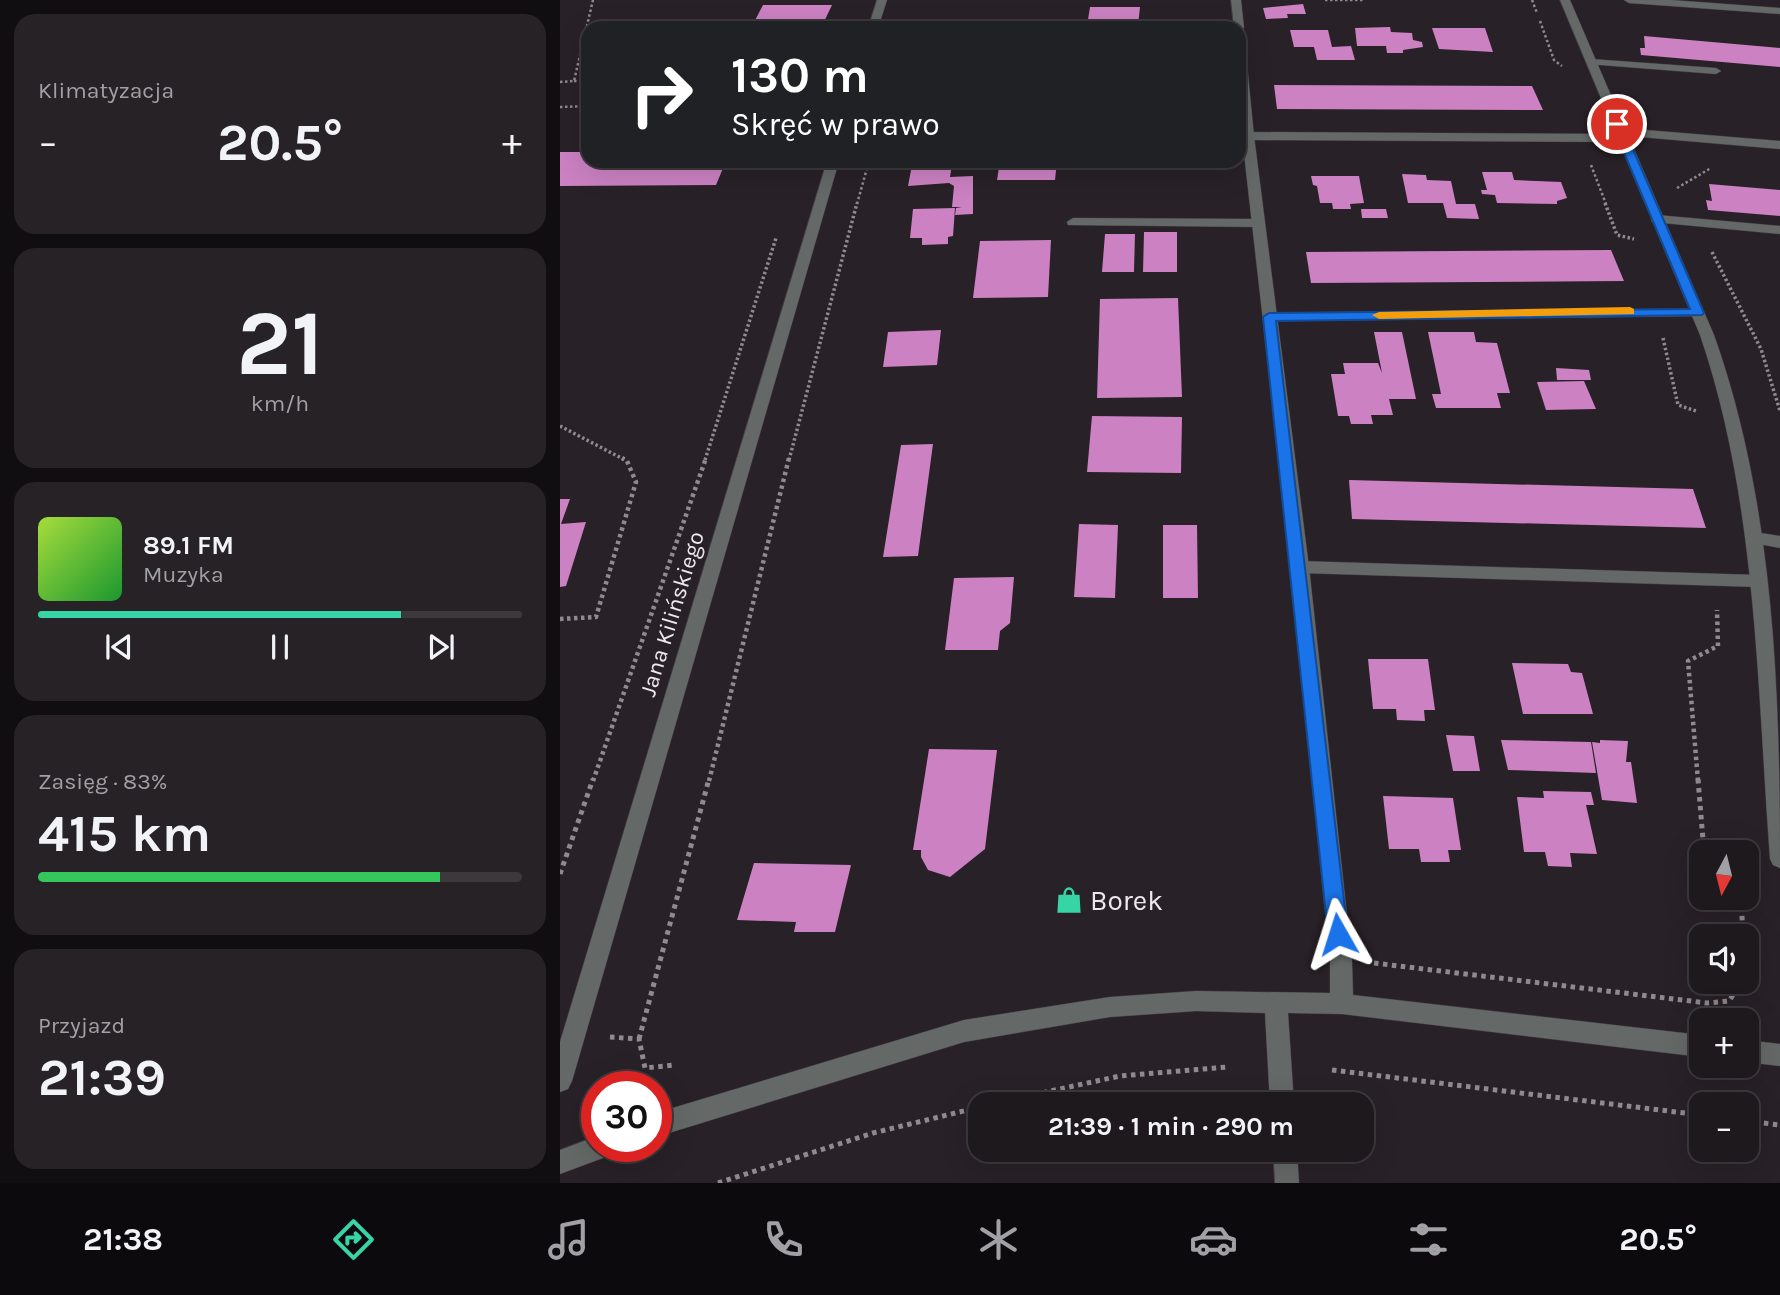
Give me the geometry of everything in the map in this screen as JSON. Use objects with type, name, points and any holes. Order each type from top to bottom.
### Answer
[{"type":"street","points":[[875,21],[882,0]]},
{"type":"street","points":[[1236,0],[1238,21]]},
{"type":"street","points":[[1565,0],[1720,366],[1727,392],[1754,538],[1780,859]]},
{"type":"street","points":[[1629,0],[1780,11]]},
{"type":"street","points":[[1591,62],[1716,71]]},
{"type":"street","points":[[1246,113],[1300,567],[1341,961],[1342,1004]]},
{"type":"street","points":[[1248,136],[1622,135],[1780,145]]},
{"type":"street","name":"Jana Kilińskiego","points":[[560,1081],[831,168]]},
{"type":"street","points":[[1657,219],[1780,230]]},
{"type":"street","points":[[1073,222],[1258,223]]},
{"type":"street","points":[[1269,317],[1698,313]]},
{"type":"street","points":[[1754,538],[1780,542]]},
{"type":"street","points":[[1300,567],[1758,581]]},
{"type":"street","points":[[672,1120],[964,1031],[1110,1007],[1196,1001],[1342,1004],[1689,1045]]},
{"type":"street","points":[[1276,1002],[1281,1092]]},
{"type":"street","points":[[1759,1053],[1780,1055]]},
{"type":"street","points":[[560,1162],[581,1154]]},
{"type":"street","points":[[1286,1162],[1287,1183]]},
{"type":"path","points":[[588,21],[593,0]]},
{"type":"path","points":[[1325,0],[1365,0]]},
{"type":"path","points":[[574,81],[581,51]]},
{"type":"path","points":[[560,82],[581,81]]},
{"type":"path","points":[[560,107],[581,106]]},
{"type":"path","points":[[1586,153],[1617,235],[1643,242]]},
{"type":"path","points":[[675,1065],[645,1068],[639,1038],[690,856],[808,382],[867,168]]},
{"type":"path","points":[[560,874],[705,461],[779,227]]},
{"type":"path","points":[[1708,245],[1761,350],[1774,383],[1780,411]]},
{"type":"path","points":[[1672,334],[1662,335],[1678,405],[1696,410],[1699,423]]},
{"type":"path","points":[[560,426],[627,461],[636,482],[596,617],[560,619]]},
{"type":"path","points":[[1703,840],[1688,662],[1718,646],[1717,605]]},
{"type":"path","points":[[1369,963],[1707,1003],[1729,1001],[1734,994]]},
{"type":"path","points":[[572,1035],[639,1038]]},
{"type":"path","points":[[1046,1092],[1120,1076],[1227,1068]]},
{"type":"path","points":[[1332,1070],[1689,1114]]},
{"type":"path","points":[[719,1183],[873,1133],[968,1110]]},
{"type":"path","points":[[1759,1123],[1780,1125]]},
{"type":"building","points":[[1303,4],[1306,14],[1287,14],[1288,18],[1266,19],[1263,8]]},
{"type":"building","points":[[763,5],[832,5],[824,21],[755,21]]},
{"type":"building","points":[[1090,7],[1140,7],[1139,21],[1088,21]]},
{"type":"building","points":[[1390,27],[1391,32],[1412,33],[1413,40],[1422,42],[1423,47],[1403,50],[1403,53],[1387,53],[1386,46],[1357,46],[1355,28]]},
{"type":"building","points":[[1432,28],[1485,28],[1493,52],[1439,49]]},
{"type":"building","points":[[1290,30],[1328,30],[1332,47],[1351,46],[1355,60],[1317,60],[1314,47],[1294,47]]},
{"type":"building","points":[[1644,36],[1780,48],[1780,67],[1641,55],[1640,48],[1645,48]]},
{"type":"building","points":[[1274,85],[1532,86],[1543,110],[1277,109]]},
{"type":"building","points":[[560,152],[581,152],[581,168],[723,168],[716,185],[560,186]]},
{"type":"building","points":[[911,168],[951,168],[950,177],[973,176],[973,214],[955,215],[956,208],[962,207],[952,207],[954,186],[949,183],[908,186]]},
{"type":"building","points":[[999,168],[1056,168],[1055,180],[997,180]]},
{"type":"building","points":[[1482,172],[1512,172],[1514,180],[1561,182],[1567,198],[1557,201],[1557,204],[1497,203],[1495,195],[1482,194],[1481,190],[1487,190]]},
{"type":"building","points":[[1402,174],[1426,175],[1427,180],[1451,181],[1456,204],[1475,204],[1479,219],[1447,218],[1443,203],[1408,203]]},
{"type":"building","points":[[1311,176],[1359,176],[1364,203],[1350,204],[1351,209],[1333,209],[1332,203],[1320,203],[1317,186],[1313,185]]},
{"type":"building","points":[[1709,184],[1780,190],[1780,216],[1708,210],[1706,200],[1712,201]]},
{"type":"building","points":[[955,208],[953,236],[948,237],[948,244],[922,245],[922,238],[910,238],[913,209]]},
{"type":"building","points":[[1361,209],[1386,209],[1388,218],[1362,218]]},
{"type":"building","points":[[1144,232],[1177,232],[1177,272],[1143,272]]},
{"type":"building","points":[[1105,234],[1135,234],[1134,272],[1102,272]]},
{"type":"building","points":[[1051,240],[1048,297],[973,298],[980,241]]},
{"type":"building","points":[[1611,250],[1624,281],[1311,283],[1306,252]]},
{"type":"building","points":[[1178,298],[1182,397],[1097,398],[1100,299]]},
{"type":"building","points":[[941,330],[937,365],[883,367],[888,332]]},
{"type":"building","points":[[1374,332],[1402,332],[1416,399],[1389,399],[1393,415],[1371,415],[1373,424],[1351,424],[1349,416],[1338,416],[1331,374],[1345,374],[1343,363],[1378,363],[1382,373]]},
{"type":"building","points":[[1428,332],[1474,332],[1476,342],[1497,343],[1510,393],[1497,393],[1501,408],[1436,408],[1432,394],[1441,394]]},
{"type":"building","points":[[1556,368],[1589,370],[1591,380],[1557,380]]},
{"type":"building","points":[[1584,381],[1596,409],[1546,410],[1537,382]]},
{"type":"building","points":[[1092,416],[1182,417],[1181,473],[1087,472]]},
{"type":"building","points":[[933,444],[918,556],[883,557],[901,445]]},
{"type":"building","points":[[1349,480],[1693,489],[1706,528],[1352,519]]},
{"type":"building","points":[[560,499],[570,499],[561,524],[586,522],[566,586],[560,587]]},
{"type":"building","points":[[1079,524],[1118,525],[1115,598],[1074,597]]},
{"type":"building","points":[[1163,525],[1197,525],[1198,598],[1163,598]]},
{"type":"building","points":[[1014,577],[1010,623],[1000,631],[998,650],[945,650],[954,578]]},
{"type":"building","points":[[1368,659],[1428,659],[1435,710],[1424,710],[1425,721],[1397,720],[1396,709],[1373,709]]},
{"type":"building","points":[[1512,663],[1568,664],[1571,672],[1582,673],[1593,714],[1523,714]]},
{"type":"building","points":[[1446,735],[1474,736],[1480,771],[1453,771]]},
{"type":"building","points":[[1501,740],[1591,742],[1596,773],[1508,770]]},
{"type":"building","points":[[1600,740],[1628,741],[1626,762],[1631,762],[1637,803],[1602,800],[1592,742],[1600,743]]},
{"type":"building","points":[[929,749],[997,750],[985,849],[950,877],[928,870],[921,857],[921,850],[913,850]]},
{"type":"building","points":[[1543,791],[1591,792],[1594,805],[1586,805],[1597,854],[1570,853],[1572,867],[1548,866],[1545,852],[1524,852],[1517,797],[1544,798]]},
{"type":"building","points":[[1383,796],[1453,798],[1461,850],[1448,850],[1450,862],[1421,862],[1419,849],[1389,849]]},
{"type":"building","points":[[754,863],[851,865],[835,932],[794,932],[796,922],[737,920]]},
{"type":"slow traffic","points":[[1379,315],[1630,311]]},
{"type":"place","name":"Borek","points":[[1069,900]]},
{"type":"route","points":[[1338,934],[1300,567],[1269,317],[1642,311],[1698,313],[1617,124]]}]
